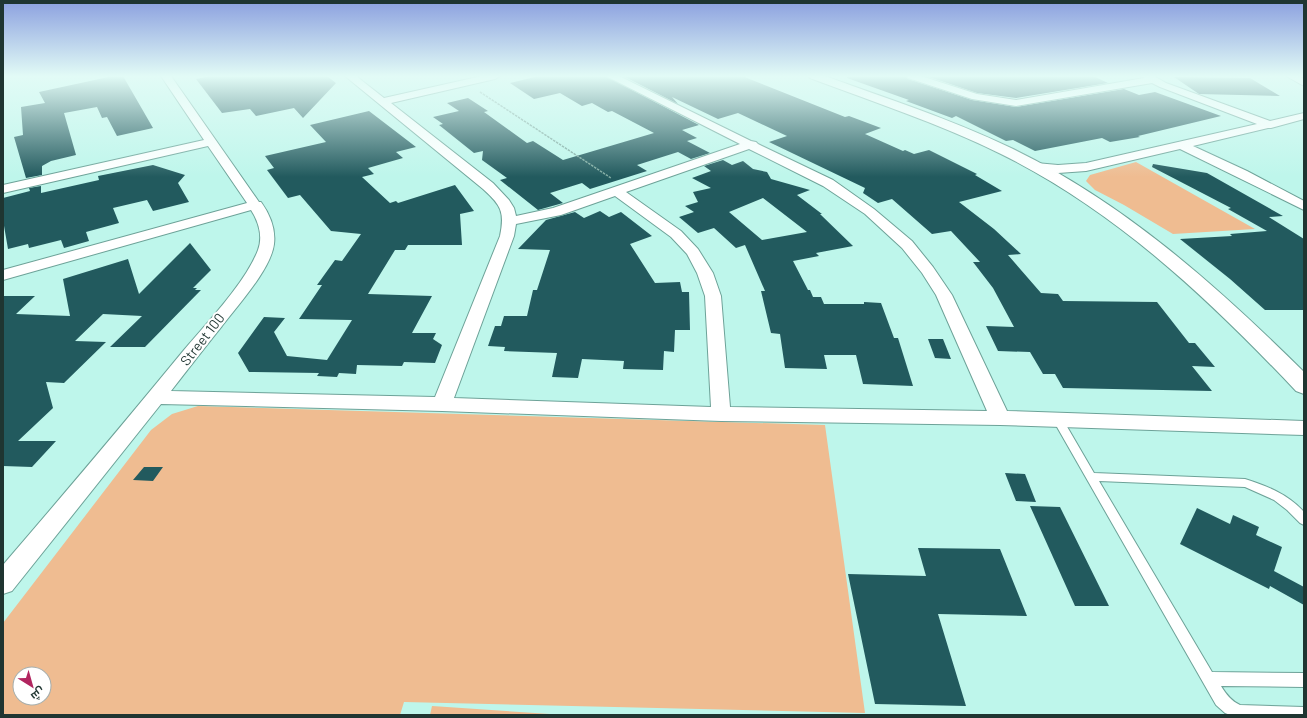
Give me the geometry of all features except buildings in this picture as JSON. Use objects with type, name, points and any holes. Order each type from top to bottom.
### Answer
[{"type":"street","name":"Street 100","points":[[3,583],[156,397],[257,267],[266,249],[268,233],[264,219],[256,205],[189,110]]},
{"type":"street","points":[[391,110],[500,197],[508,208],[510,221],[507,236],[442,404]]},
{"type":"street","points":[[680,110],[828,183],[856,200],[882,221],[906,244],[928,270],[946,299],[1000,418]]},
{"type":"street","points":[[902,110],[961,132],[1036,167],[1122,221],[1185,271],[1246,326],[1304,386]]},
{"type":"street","points":[[1229,110],[1271,125]]},
{"type":"street","points":[[1036,167],[1063,169],[1086,167],[1271,125],[1304,116]]},
{"type":"street","points":[[3,189],[212,142]]},
{"type":"street","points":[[510,221],[556,212],[752,144]]},
{"type":"street","points":[[1182,145],[1243,174],[1304,206]]},
{"type":"street","points":[[1062,182],[1072,174],[1086,167]]},
{"type":"street","points":[[622,190],[676,234],[693,252],[705,273],[712,296],[721,414]]},
{"type":"street","points":[[3,275],[256,205]]},
{"type":"street","points":[[156,397],[442,404],[721,414],[1000,418],[1304,428]]},
{"type":"lane","points":[[1058,420],[1220,700],[1230,708],[1240,712],[1304,714]]},
{"type":"lane","points":[[1092,477],[1245,483],[1261,488],[1278,496],[1292,507],[1304,520]]},
{"type":"lane","points":[[1208,679],[1304,680]]},
{"type":"path","points":[[505,110],[622,190]]},
{"type":"shaded area","points":[[1136,162],[1255,229],[1173,234],[1095,190],[1086,181],[1090,175]]},
{"type":"shaded area","points":[[198,406],[825,425],[865,713],[404,702],[400,715],[3,715],[3,623],[151,430],[172,414]]},
{"type":"shaded area","points":[[432,706],[565,715],[430,715]]}]
